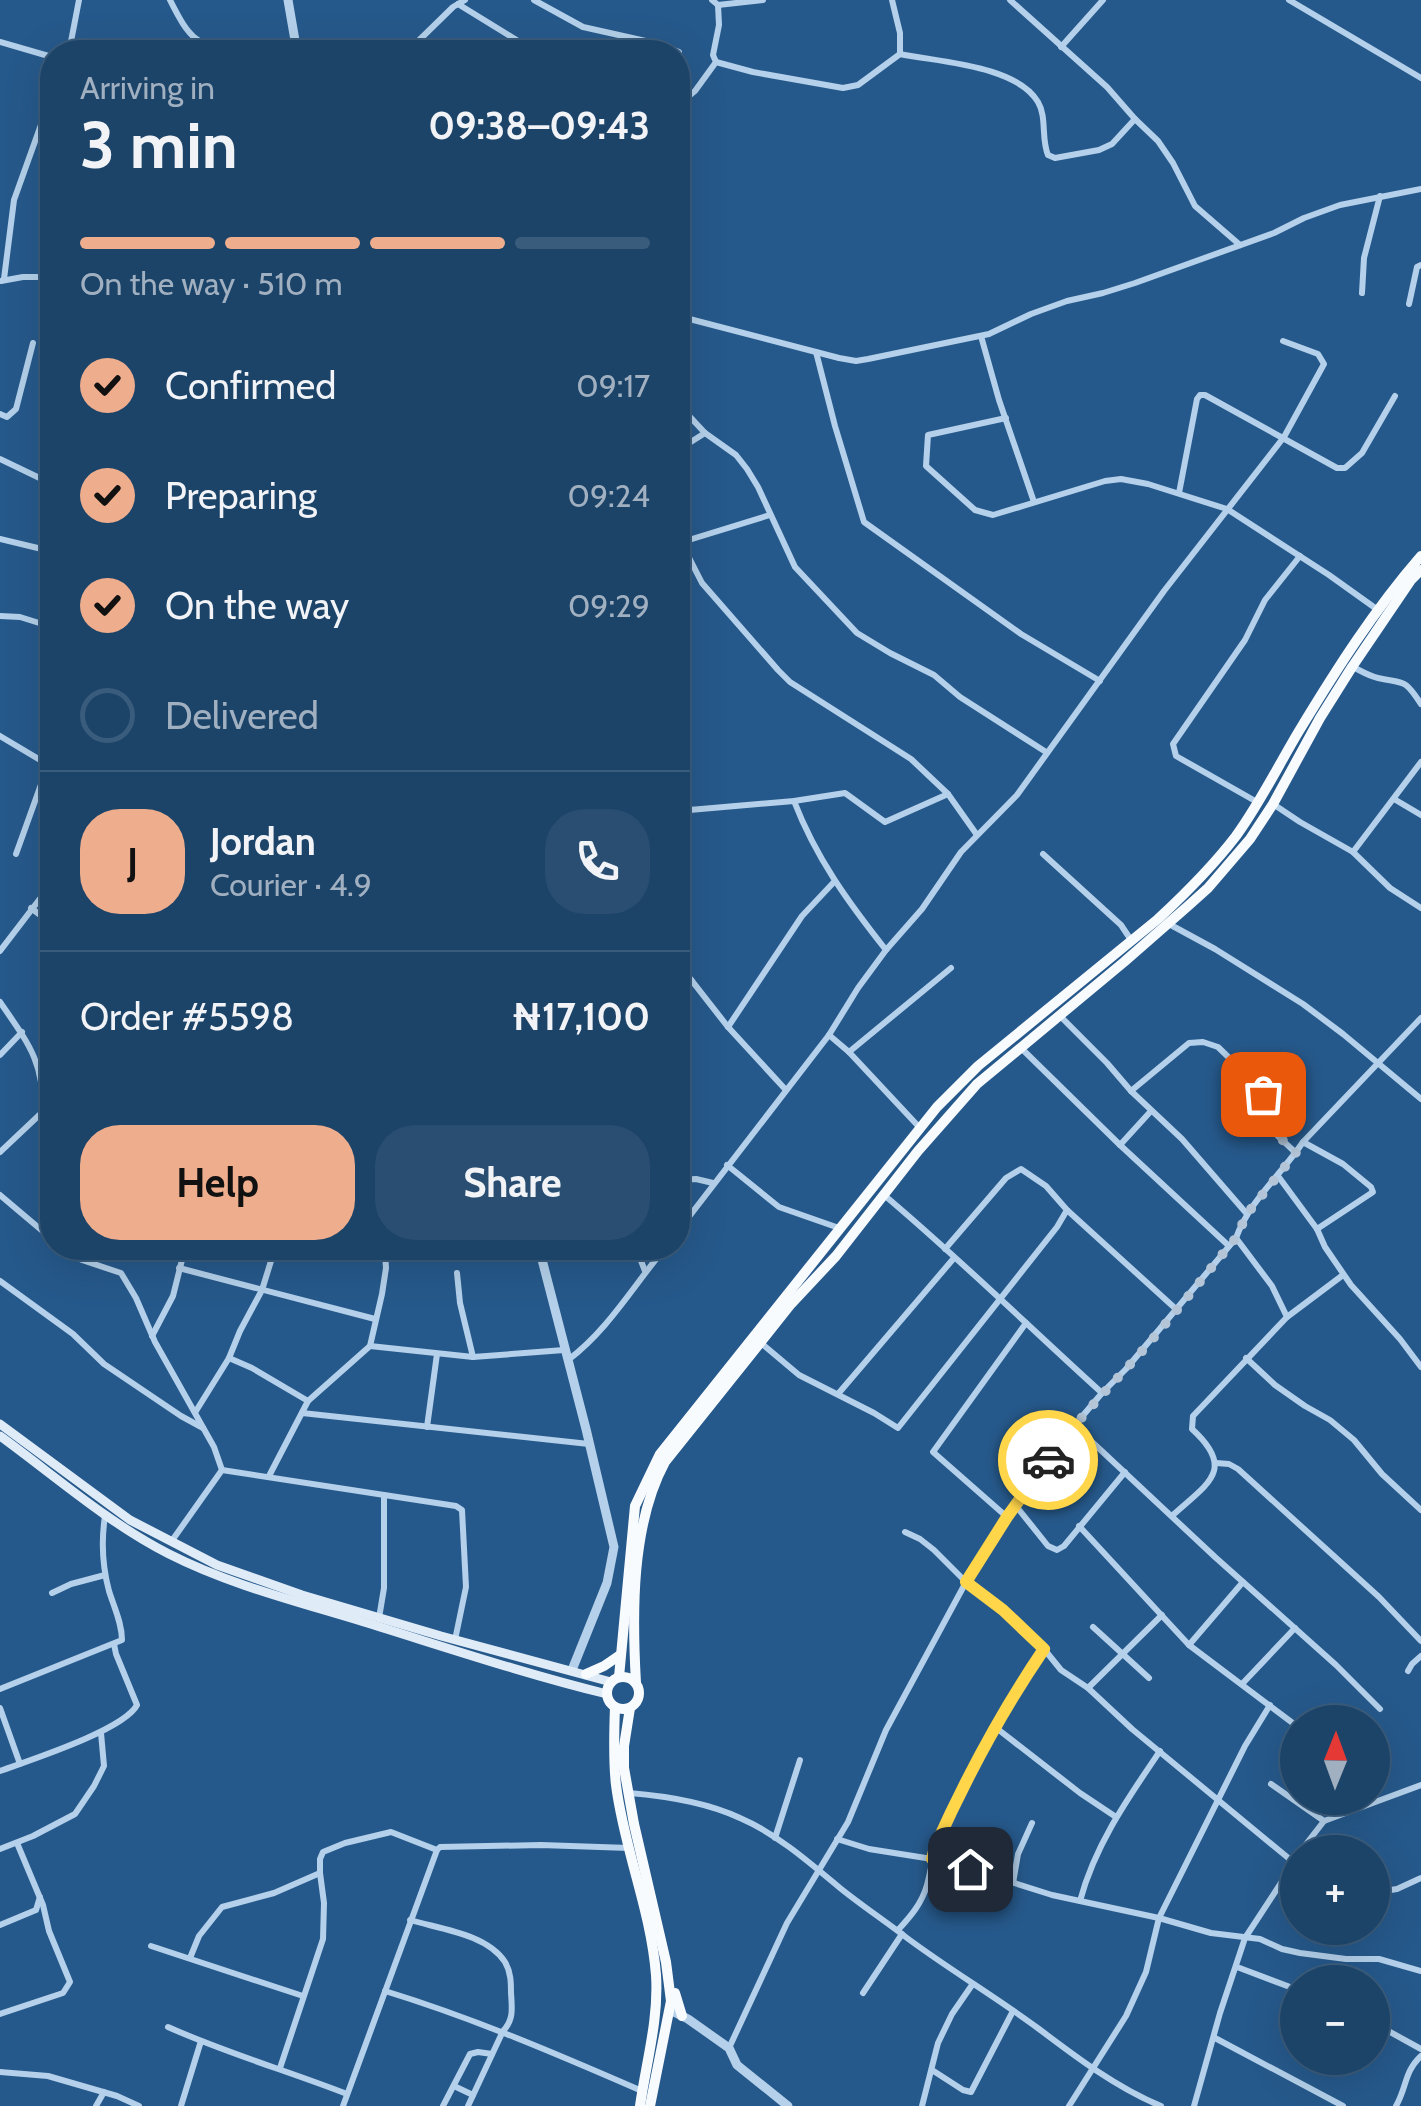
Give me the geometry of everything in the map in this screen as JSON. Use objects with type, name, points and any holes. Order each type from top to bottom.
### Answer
[{"type":"main road","points":[[630,1708],[616,1707],[608,1699],[620,1655],[635,1506],[668,1443],[920,1128],[978,1066],[1181,897],[1234,838],[1340,664],[1421,556]]},
{"type":"main road","points":[[640,2106],[656,1980],[630,1848],[626,1809],[629,1793],[623,1756],[630,1708],[640,1694],[634,1642],[638,1563],[654,1484],[675,1449],[791,1304],[836,1256],[977,1084],[1168,924],[1208,888],[1250,840],[1352,667],[1421,570]]},
{"type":"main road","points":[[0,1424],[130,1520],[218,1565],[302,1595],[612,1684]]},
{"type":"main road","points":[[0,1436],[105,1514],[165,1552],[221,1576],[550,1680],[612,1684],[628,1677],[636,1682]]},
{"type":"main road","points":[[586,1674],[620,1655]]},
{"type":"main road","points":[[616,1707],[614,1764],[667,1967],[685,2017],[677,2021],[668,2014]]},
{"type":"main road","points":[[650,2106],[668,2014],[667,1967]]},
{"type":"street","points":[[170,0],[196,40]]},
{"type":"street","points":[[288,0],[295,40]]},
{"type":"street","points":[[534,0],[583,27],[640,40]]},
{"type":"street","points":[[716,62],[719,25],[715,2],[762,0]]},
{"type":"street","points":[[892,0],[900,32],[900,54]]},
{"type":"street","points":[[1010,0],[1107,87],[1158,141],[1195,206],[1240,244]]},
{"type":"street","points":[[1061,47],[1103,0]]},
{"type":"street","points":[[1289,0],[1421,78]]},
{"type":"street","points":[[71,40],[77,1]]},
{"type":"street","points":[[420,40],[461,2],[518,40]]},
{"type":"street","points":[[0,42],[40,54]]},
{"type":"street","points":[[716,62],[843,88],[858,85],[900,54],[995,73],[1024,87],[1037,100],[1044,147],[1054,158],[1112,144],[1135,120]]},
{"type":"street","points":[[690,95],[716,62]]},
{"type":"street","points":[[40,127],[14,200],[2,280],[40,277]]},
{"type":"street","points":[[690,319],[856,360],[981,336],[1066,301],[1136,283],[1340,204],[1421,189]]},
{"type":"street","points":[[1362,292],[1364,258],[1380,196]]},
{"type":"street","points":[[1409,304],[1413,277],[1421,265]]},
{"type":"street","points":[[981,336],[1034,502]]},
{"type":"street","points":[[690,1215],[829,1034],[886,950],[922,910],[961,852],[1017,795],[1142,620],[1284,437],[1324,364],[1318,354],[1283,341]]},
{"type":"street","points":[[0,414],[7,417],[16,409],[32,343]]},
{"type":"street","points":[[816,352],[864,522],[1021,634],[1100,680]]},
{"type":"street","points":[[1179,493],[1200,395],[1205,394],[1337,468],[1345,468],[1362,453],[1394,396]]},
{"type":"street","points":[[690,417],[747,469],[794,567],[857,633],[934,675],[982,712],[1046,752]]},
{"type":"street","points":[[1006,418],[928,435],[926,466],[981,514],[993,514],[1091,483],[1121,479],[1148,484],[1227,509],[1378,610]]},
{"type":"street","points":[[690,442],[704,433]]},
{"type":"street","points":[[0,458],[40,478]]},
{"type":"street","points":[[690,540],[770,515]]},
{"type":"street","points":[[0,539],[40,549]]},
{"type":"street","points":[[1258,803],[1176,756],[1173,744],[1245,640],[1265,600],[1300,556]]},
{"type":"street","points":[[690,562],[702,582],[790,682],[911,759],[948,794],[978,835]]},
{"type":"street","points":[[0,616],[40,623]]},
{"type":"street","points":[[1352,667],[1378,678],[1401,680],[1421,704]]},
{"type":"street","points":[[0,736],[40,760]]},
{"type":"street","points":[[1353,852],[1421,762]]},
{"type":"street","points":[[16,854],[40,792]]},
{"type":"street","points":[[690,809],[848,794],[885,822],[948,794]]},
{"type":"street","points":[[1394,799],[1421,815]]},
{"type":"street","points":[[794,801],[834,882],[886,950]]},
{"type":"street","points":[[1274,804],[1353,852],[1390,888],[1421,908]]},
{"type":"street","points":[[1043,854],[1121,926],[1130,940]]},
{"type":"street","points":[[728,1027],[802,916],[834,882]]},
{"type":"street","points":[[0,951],[40,898]]},
{"type":"street","points":[[31,908],[40,915]]},
{"type":"street","points":[[1168,924],[1303,1004],[1421,1099]]},
{"type":"street","points":[[849,1052],[951,968]]},
{"type":"street","points":[[690,978],[785,1090]]},
{"type":"street","points":[[0,1002],[31,1047],[40,1073]]},
{"type":"street","points":[[1058,1014],[1131,1092],[1182,1139],[1247,1214]]},
{"type":"street","points":[[729,2048],[787,1923],[837,1839],[886,1730],[966,1582],[1007,1517],[1062,1439],[1126,1370],[1236,1238],[1247,1214],[1318,1124],[1421,1018]]},
{"type":"street","points":[[0,1056],[22,1032]]},
{"type":"street","points":[[829,1034],[920,1128]]},
{"type":"street","points":[[1131,1092],[1189,1044],[1203,1042],[1218,1047],[1256,1084],[1263,1094],[1266,1124],[1296,1153]]},
{"type":"street","points":[[1020,1048],[1229,1246]]},
{"type":"street","points":[[1120,1145],[1152,1112]]},
{"type":"street","points":[[0,1152],[40,1116]]},
{"type":"street","points":[[1304,1142],[1343,1164],[1371,1186],[1373,1192],[1317,1229]]},
{"type":"street","points":[[727,1165],[779,1207],[839,1228]]},
{"type":"street","points":[[945,1249],[1006,1178],[1020,1170],[1046,1186],[1066,1210],[1177,1310]]},
{"type":"street","points":[[1278,1176],[1317,1229],[1343,1275],[1421,1367]]},
{"type":"street","points":[[690,1179],[713,1183]]},
{"type":"street","points":[[883,1194],[1102,1392]]},
{"type":"street","points":[[0,1195],[40,1230]]},
{"type":"street","points":[[761,1343],[800,1375],[898,1428],[1066,1210]]},
{"type":"street","points":[[1236,1238],[1272,1286],[1287,1316]]},
{"type":"street","points":[[838,1394],[954,1258]]},
{"type":"street","points":[[82,1260],[121,1273],[221,1461],[222,1470],[171,1543]]},
{"type":"street","points":[[152,1336],[173,1296],[181,1260]]},
{"type":"street","points":[[195,1412],[229,1358],[262,1290],[271,1260]]},
{"type":"street","points":[[269,1476],[308,1401],[370,1346],[385,1260]]},
{"type":"street","points":[[541,1260],[611,1530],[613,1556],[572,1670]]},
{"type":"street","points":[[641,1260],[645,1271]]},
{"type":"street","points":[[370,1346],[473,1356],[566,1355],[580,1351],[655,1260]]},
{"type":"street","points":[[179,1268],[376,1319]]},
{"type":"street","points":[[456,1273],[473,1356]]},
{"type":"street","points":[[1173,1516],[1208,1484],[1216,1463],[1212,1450],[1192,1429],[1192,1416],[1287,1316],[1343,1275]]},
{"type":"street","points":[[0,1281],[73,1334],[104,1364],[204,1428]]},
{"type":"street","points":[[1007,1517],[933,1452],[1026,1323]]},
{"type":"street","points":[[427,1427],[437,1354]]},
{"type":"street","points":[[229,1358],[308,1401]]},
{"type":"street","points":[[1246,1358],[1275,1386],[1354,1440],[1382,1474],[1420,1507]]},
{"type":"street","points":[[302,1412],[590,1444]]},
{"type":"street","points":[[1076,1426],[1376,1705]]},
{"type":"street","points":[[1216,1463],[1238,1469],[1380,1598],[1421,1641]]},
{"type":"street","points":[[222,1470],[462,1510],[466,1586],[455,1640]]},
{"type":"street","points":[[1016,1506],[1048,1546],[1057,1550],[1125,1472]]},
{"type":"street","points":[[379,1618],[384,1588],[384,1496]]},
{"type":"street","points":[[0,1690],[122,1640],[102,1551],[105,1514]]},
{"type":"street","points":[[1079,1526],[1190,1645],[1280,1713]]},
{"type":"street","points":[[905,1532],[934,1550],[966,1582],[1003,1610],[1061,1670],[1088,1688],[1132,1730],[1280,1847]]},
{"type":"street","points":[[52,1592],[106,1575]]},
{"type":"street","points":[[1190,1645],[1243,1582]]},
{"type":"street","points":[[1088,1688],[1162,1615]]},
{"type":"street","points":[[1093,1627],[1149,1678]]},
{"type":"street","points":[[1243,1683],[1295,1628]]},
{"type":"street","points":[[0,1771],[101,1733],[132,1714],[137,1704],[114,1644]]},
{"type":"street","points":[[864,1994],[920,1902],[935,1847],[973,1766],[1011,1697],[1044,1649]]},
{"type":"street","points":[[1408,1670],[1421,1656]]},
{"type":"street","points":[[1069,2106],[1126,2016],[1146,1972],[1159,1918],[1245,1746],[1270,1706]]},
{"type":"street","points":[[0,1708],[20,1764]]},
{"type":"street","points":[[995,1727],[1116,1817]]},
{"type":"street","points":[[0,1849],[75,1814],[104,1766],[101,1733]]},
{"type":"street","points":[[1080,1900],[1116,1817],[1160,1750]]},
{"type":"street","points":[[775,1838],[800,1760]]},
{"type":"street","points":[[1271,1784],[1324,1822]]},
{"type":"street","points":[[1315,1835],[1324,1822],[1421,1785]]},
{"type":"street","points":[[629,1793],[662,1796],[719,1810],[775,1838],[972,1984],[1094,2068],[1161,2106]]},
{"type":"street","points":[[1012,1883],[1018,1854],[1032,1823]]},
{"type":"street","points":[[280,2068],[323,1939],[323,1852],[392,1832],[437,1850]]},
{"type":"street","points":[[837,1839],[869,1849],[932,1859],[1211,1934],[1260,1939],[1300,1952],[1378,1959],[1421,1972]]},
{"type":"street","points":[[0,2014],[64,1993],[70,1982],[17,1843]]},
{"type":"street","points":[[343,2106],[440,1847],[630,1848]]},
{"type":"street","points":[[190,1958],[199,1936],[222,1907],[274,1893],[320,1873]]},
{"type":"street","points":[[1390,1890],[1421,1878]]},
{"type":"street","points":[[1194,2106],[1245,1938],[1280,1885]]},
{"type":"street","points":[[0,1925],[36,1910],[40,1898]]},
{"type":"street","points":[[410,1920],[492,1948],[505,1962],[512,1979],[513,2010],[509,2025],[469,2106]]},
{"type":"street","points":[[151,1946],[303,1996]]},
{"type":"street","points":[[1236,1967],[1280,1983]]},
{"type":"street","points":[[922,2106],[938,2043],[972,1984]]},
{"type":"street","points":[[385,1991],[503,2031],[642,2091]]},
{"type":"street","points":[[655,2008],[668,2014]]},
{"type":"street","points":[[932,2070],[971,2092],[1013,2010]]},
{"type":"street","points":[[685,2017],[729,2048],[737,2065],[788,2106]]},
{"type":"street","points":[[168,2027],[347,2094]]},
{"type":"street","points":[[1390,2033],[1421,2052],[1408,2070],[1396,2106]]},
{"type":"street","points":[[1215,2038],[1343,2106]]},
{"type":"street","points":[[181,2106],[200,2042]]},
{"type":"street","points":[[443,2106],[470,2054],[492,2054]]},
{"type":"street","points":[[0,2072],[48,2076],[138,2106]]},
{"type":"street","points":[[454,2086],[473,2095]]},
{"type":"street","points":[[96,2106],[104,2092]]},
{"type":"way so far","points":[[1048,1460],[1236,1238],[1242,1220],[1296,1153],[1266,1124],[1263,1094]]},
{"type":"route","points":[[970,1869],[932,1859],[935,1847],[973,1766],[1011,1697],[1044,1649],[966,1582],[1048,1460]]}]
